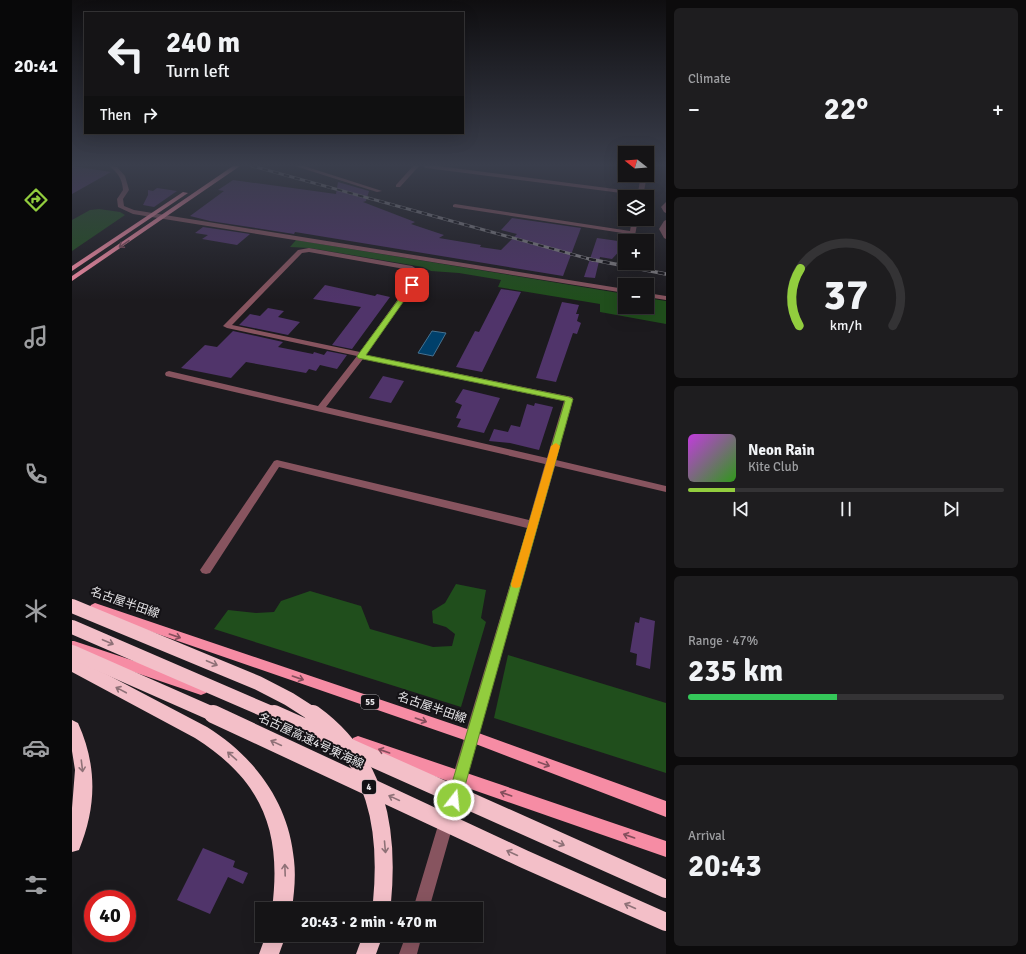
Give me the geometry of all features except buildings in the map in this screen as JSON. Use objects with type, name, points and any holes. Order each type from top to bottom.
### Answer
[{"type":"highway","points":[[72,606],[234,673],[289,700],[331,729],[350,751],[361,767],[371,786],[379,808],[384,831],[386,854],[386,876],[381,902]]},
{"type":"highway","name":"名古屋高速4号東海線","points":[[72,627],[190,677],[666,889]]},
{"type":"highway","name":"名古屋高速4号東海線","points":[[72,652],[178,698],[517,855],[666,922]]},
{"type":"highway","points":[[72,665],[164,712],[216,742],[249,772],[272,806],[284,849],[286,872],[284,902]]},
{"type":"highway","points":[[72,728],[80,750],[83,768],[83,789],[80,810],[72,843]]},
{"type":"highway","points":[[269,954],[273,942]]},
{"type":"highway","points":[[366,954],[370,942]]},
{"type":"main road","points":[[72,269],[159,211]]},
{"type":"main road","points":[[72,279],[173,211]]},
{"type":"main road","name":"名古屋半田線","points":[[72,601],[472,737],[666,809]]},
{"type":"main road","points":[[72,646],[666,849]]},
{"type":"street","points":[[129,211],[162,218],[618,290]]},
{"type":"street","points":[[485,211],[632,233],[634,226]]},
{"type":"street","points":[[666,222],[662,229],[666,237]]},
{"type":"street","points":[[320,409],[362,356],[420,273],[412,268],[309,250],[300,251],[227,326],[362,356],[569,399],[423,902]]},
{"type":"street","points":[[654,296],[666,298]]},
{"type":"street","points":[[169,374],[666,489]]},
{"type":"street","points":[[206,570],[277,463],[532,525]]},
{"type":"street","points":[[408,954],[412,942]]},
{"type":"green space","points":[[89,211],[110,211],[120,212],[125,215],[72,251],[72,220]]},
{"type":"green space","points":[[296,240],[618,293],[618,314],[654,314],[654,299],[666,301],[666,324],[600,312],[600,304],[498,287],[501,280],[459,273],[431,271],[423,267],[310,248],[290,247]]},
{"type":"green space","points":[[456,584],[486,590],[481,618],[486,622],[461,707],[214,629],[228,610],[256,613],[274,612],[281,601],[310,591],[361,606],[370,629],[433,647],[452,646],[455,634],[446,627],[433,623],[432,611],[445,603]]},
{"type":"green space","points":[[508,655],[666,703],[666,773],[494,718]]},
{"type":"water","points":[[432,331],[446,333],[433,356],[418,353]]},
{"type":"railway","points":[[414,211],[590,259]]},
{"type":"railway","points":[[590,259],[666,274]]},
{"type":"slow traffic","points":[[516,584],[556,446]]},
{"type":"route","points":[[412,285],[361,356],[569,399],[454,800]]}]
